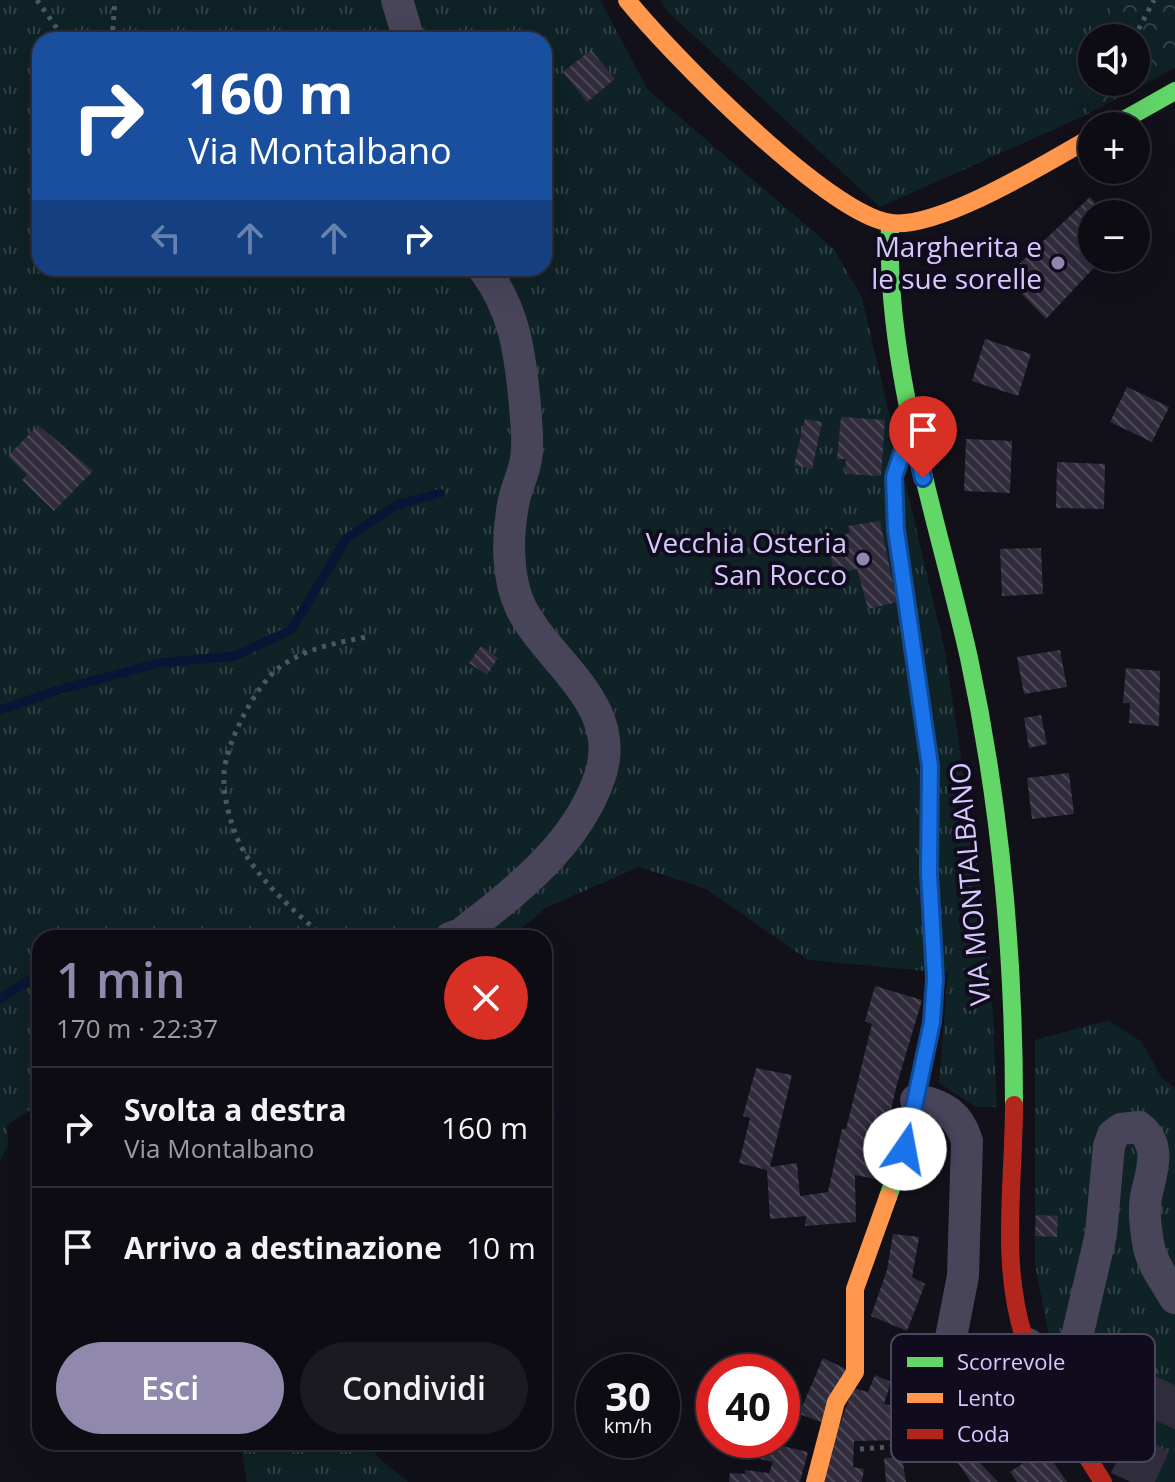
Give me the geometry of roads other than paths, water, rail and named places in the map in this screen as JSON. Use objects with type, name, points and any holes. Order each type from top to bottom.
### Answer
[{"type":"street","points":[[397,0],[407,32]]},
{"type":"street","points":[[627,0],[646,27],[703,85],[838,198],[890,223],[926,217],[980,195],[1078,145]]},
{"type":"street","points":[[1138,112],[1175,91]]},
{"type":"street","name":"VIA MONTALBANO","points":[[890,223],[890,287],[911,425],[974,682],[989,772],[1011,1017],[1014,1268],[1018,1314],[1025,1334]]},
{"type":"street","points":[[466,930],[523,885],[551,856],[576,822],[595,786],[604,753],[599,715],[581,686],[538,635],[513,586],[511,528],[526,461],[528,433],[517,335],[502,298],[488,276]]},
{"type":"street","points":[[815,1482],[836,1402],[855,1372],[855,1289],[905,1149],[932,1022],[935,979],[929,873],[930,766],[896,530],[894,477],[911,425]]},
{"type":"street","points":[[916,1100],[951,1112],[962,1124],[967,1141],[963,1276],[952,1334]]},
{"type":"street","points":[[1078,1334],[1101,1234],[1106,1157],[1113,1135],[1126,1126],[1139,1127],[1150,1139],[1154,1166],[1146,1200],[1146,1227],[1150,1252],[1175,1298]]},
{"type":"street","name":"VIA MONTALBANO","points":[[1091,1462],[1103,1482]]},
{"type":"waterway","points":[[0,710],[58,690],[159,663],[235,656],[291,630],[347,538],[396,505],[440,493]]},
{"type":"waterway","points":[[0,999],[32,978]]},
{"type":"tunnel","points":[[1155,1429],[1175,1385]]},
{"type":"tunnel","points":[[1131,1482],[1140,1462]]},
{"type":"place","name":"Margherita e le sue sorelle","points":[[1058,263]]},
{"type":"place","name":"Vecchia Osteria San Rocco","points":[[863,559]]}]
